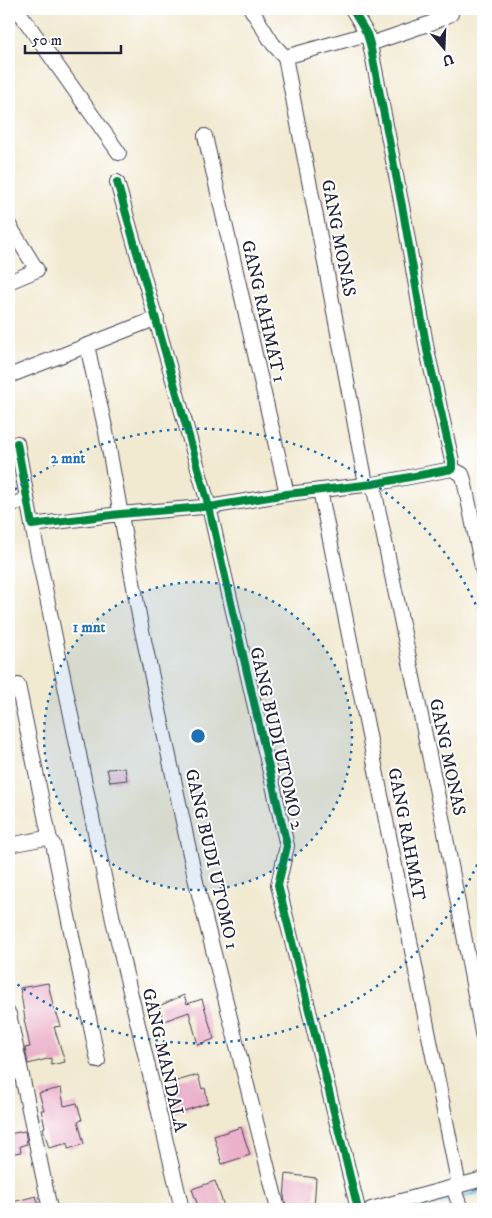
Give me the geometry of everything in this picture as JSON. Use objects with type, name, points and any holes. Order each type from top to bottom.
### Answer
[{"type":"street","points":[[17,9],[119,153]]},
{"type":"street","name":"GANG MONAS","points":[[251,9],[273,44],[285,57],[370,484],[443,822],[483,1038]]},
{"type":"street","points":[[352,9],[368,39],[403,211],[427,350],[452,461],[452,469]]},
{"type":"street","points":[[285,57],[431,23],[451,14],[448,9]]},
{"type":"street","name":"GANG RAHMAT 1","points":[[205,136],[287,494]]},
{"type":"street","name":"GANG BUDI UTOMO 2","points":[[117,182],[209,507],[287,846],[278,886],[358,1209]]},
{"type":"street","points":[[9,225],[37,270],[9,282]]},
{"type":"street","points":[[9,376],[157,318]]},
{"type":"street","name":"GANG BUDI UTOMO 1","points":[[87,345],[106,432],[141,626],[196,882],[278,1209]]},
{"type":"street","name":"GANG MANDALA","points":[[17,443],[27,501],[113,920],[182,1209]]},
{"type":"street","points":[[32,525],[120,514],[209,507],[287,494],[370,484],[452,469],[462,474],[464,480],[483,572]]},
{"type":"street","name":"GANG RAHMAT","points":[[320,490],[461,1209]]},
{"type":"street","points":[[9,504],[27,501]]},
{"type":"street","points":[[18,686],[98,1061]]},
{"type":"street","points":[[9,845],[46,838],[50,840]]},
{"type":"street","points":[[9,1014],[50,1209]]},
{"type":"street","points":[[371,1209],[483,1179]]},
{"type":"building","points":[[125,768],[127,780],[110,782],[107,769]]},
{"type":"building","points":[[48,983],[55,1014],[57,1014],[61,1026],[54,1027],[65,1062],[51,1065],[51,1058],[28,1064],[25,1048],[30,1047],[20,988]]},
{"type":"building","points":[[184,995],[187,1004],[202,999],[214,1039],[198,1045],[189,1012],[164,1021],[159,1006]]},
{"type":"building","points":[[198,1075],[202,1089],[205,1088],[208,1103],[172,1115],[168,1099],[178,1096],[173,1082]]},
{"type":"building","points":[[61,1088],[64,1106],[77,1103],[82,1120],[78,1121],[84,1144],[68,1149],[68,1143],[49,1148],[43,1128],[45,1127],[41,1110],[44,1110],[39,1093]]},
{"type":"building","points":[[241,1127],[250,1155],[222,1164],[214,1136]]},
{"type":"building","points":[[25,1131],[27,1144],[20,1146],[21,1152],[9,1154],[9,1134]]},
{"type":"building","points":[[286,1174],[316,1178],[314,1209],[287,1209],[284,1198]]},
{"type":"building","points":[[215,1181],[225,1209],[199,1209],[192,1189]]},
{"type":"building","points":[[36,1196],[40,1209],[9,1209],[9,1203]]},
{"type":"waterway","points":[[416,1209],[483,1191]]},
{"type":"cycle path","points":[[17,443],[32,525],[120,514],[215,506],[287,494],[373,484],[452,469],[452,461],[427,350],[403,211],[370,44],[367,34],[352,9]]},
{"type":"cycle path","points":[[117,182],[209,507],[287,846],[278,885],[358,1209]]}]
